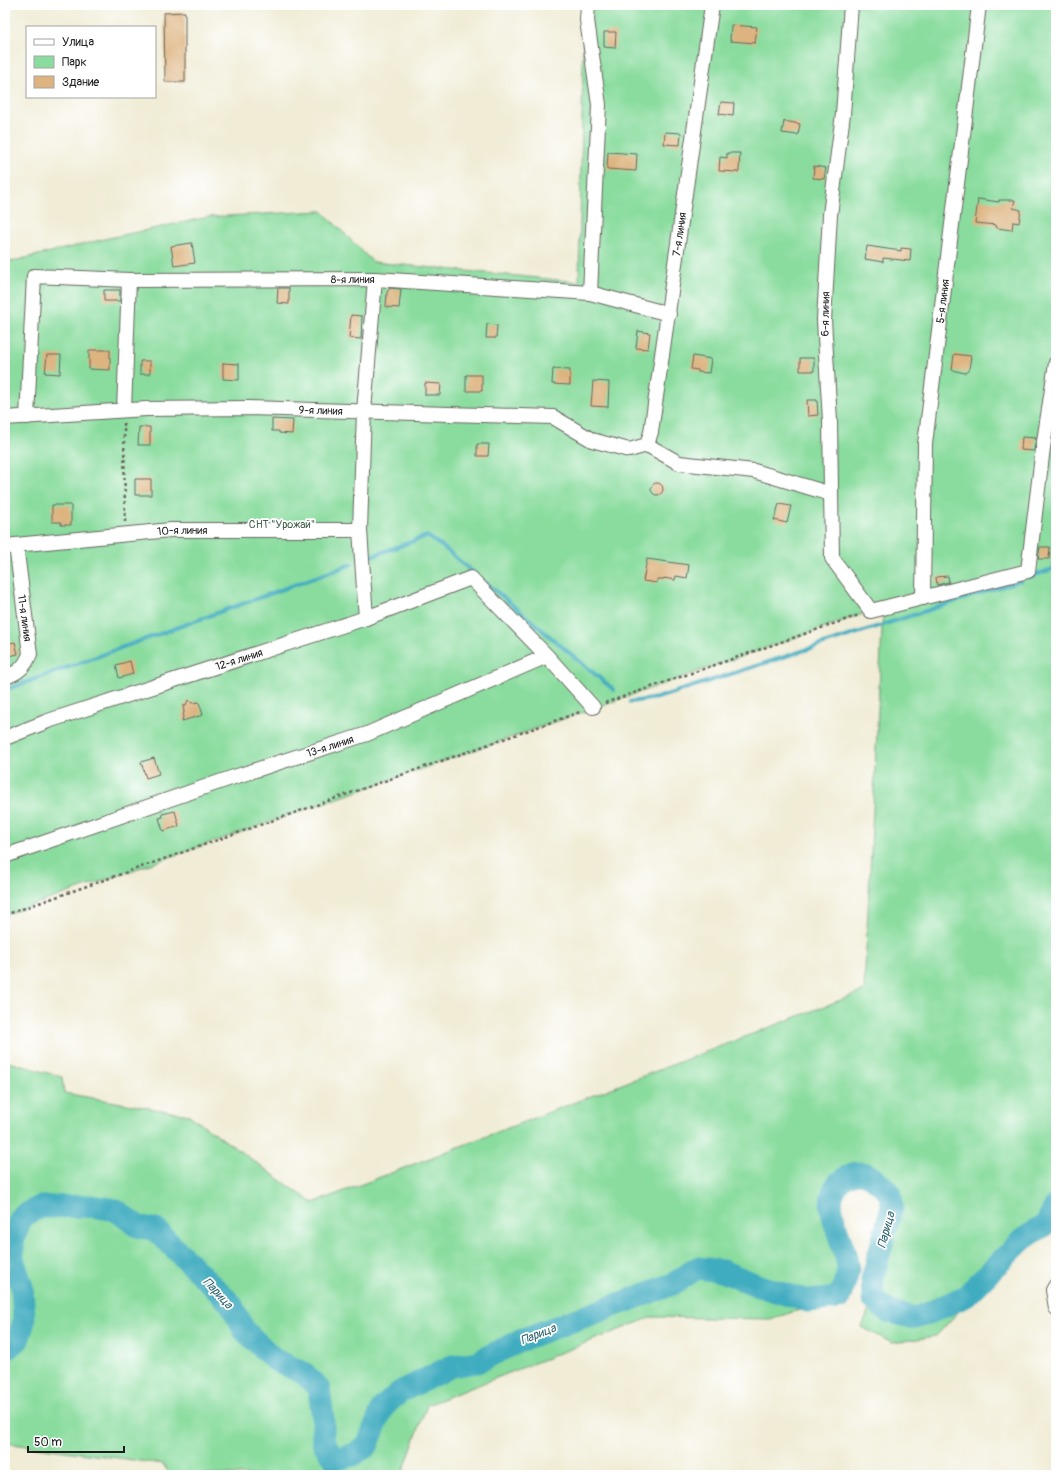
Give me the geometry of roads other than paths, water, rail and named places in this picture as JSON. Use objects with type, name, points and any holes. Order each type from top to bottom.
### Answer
[{"type":"street","points":[[588,5],[587,20],[599,105],[590,293]]},
{"type":"street","name":"7-я линия","points":[[647,445],[651,432],[669,314],[712,5]]},
{"type":"street","name":"6-я линия","points":[[851,5],[843,114],[830,215],[824,320],[830,421],[832,558],[871,611],[923,598]]},
{"type":"street","name":"5-я линия","points":[[923,598],[925,444],[979,5]]},
{"type":"street","name":"8-я линия","points":[[27,417],[34,276],[129,280],[375,279],[590,293],[669,314]]},
{"type":"street","points":[[366,618],[360,530],[364,411],[375,279]]},
{"type":"street","points":[[124,410],[129,280]]},
{"type":"street","points":[[923,598],[1028,571],[1043,448],[1056,363]]},
{"type":"street","name":"9-я линия","points":[[5,418],[124,410],[248,408],[553,417],[592,440],[629,450],[647,445]]},
{"type":"street","points":[[647,445],[680,463],[754,471],[831,494]]},
{"type":"street","name":"10-я линия","points":[[10,546],[171,530],[360,530]]},
{"type":"street","name":"11-я линия","points":[[5,677],[16,674],[26,664],[30,654],[10,546]]},
{"type":"street","name":"12-я линия","points":[[5,738],[55,719],[366,618],[471,578],[547,656]]},
{"type":"street","points":[[547,656],[593,707]]},
{"type":"street","name":"13-я линия","points":[[5,856],[209,786],[368,734],[547,656]]},
{"type":"street","points":[[1056,1285],[1053,1290],[1056,1308]]},
{"type":"waterway","points":[[372,556],[427,536],[443,547],[475,574]]},
{"type":"waterway","points":[[5,690],[352,564]]},
{"type":"waterway","points":[[1029,577],[1056,568]]},
{"type":"waterway","points":[[630,702],[657,698],[1021,580]]},
{"type":"waterway","points":[[485,582],[614,690]]},
{"type":"waterway","name":"Парица","points":[[5,1350],[18,1340],[24,1321],[22,1287],[13,1259],[13,1241],[21,1217],[40,1207],[92,1206],[116,1210],[137,1226],[156,1230],[231,1304],[244,1330],[275,1360],[304,1373],[319,1389],[323,1418],[323,1442],[335,1459],[353,1455],[367,1446],[383,1407],[400,1392],[452,1366],[477,1362],[526,1338],[673,1284],[697,1268],[722,1271],[759,1286],[808,1301],[839,1298],[846,1280],[848,1269],[831,1207],[832,1195],[837,1185],[848,1176],[855,1173],[867,1174],[872,1177],[891,1195],[892,1206],[872,1280],[873,1299],[887,1311],[915,1318],[966,1296],[1022,1240],[1046,1224],[1056,1205]]},
{"type":"waterway","points":[[322,1475],[353,1455]]},
{"type":"park label","name":"СНТ \"Урожай\"","points":[[282,524]]}]
